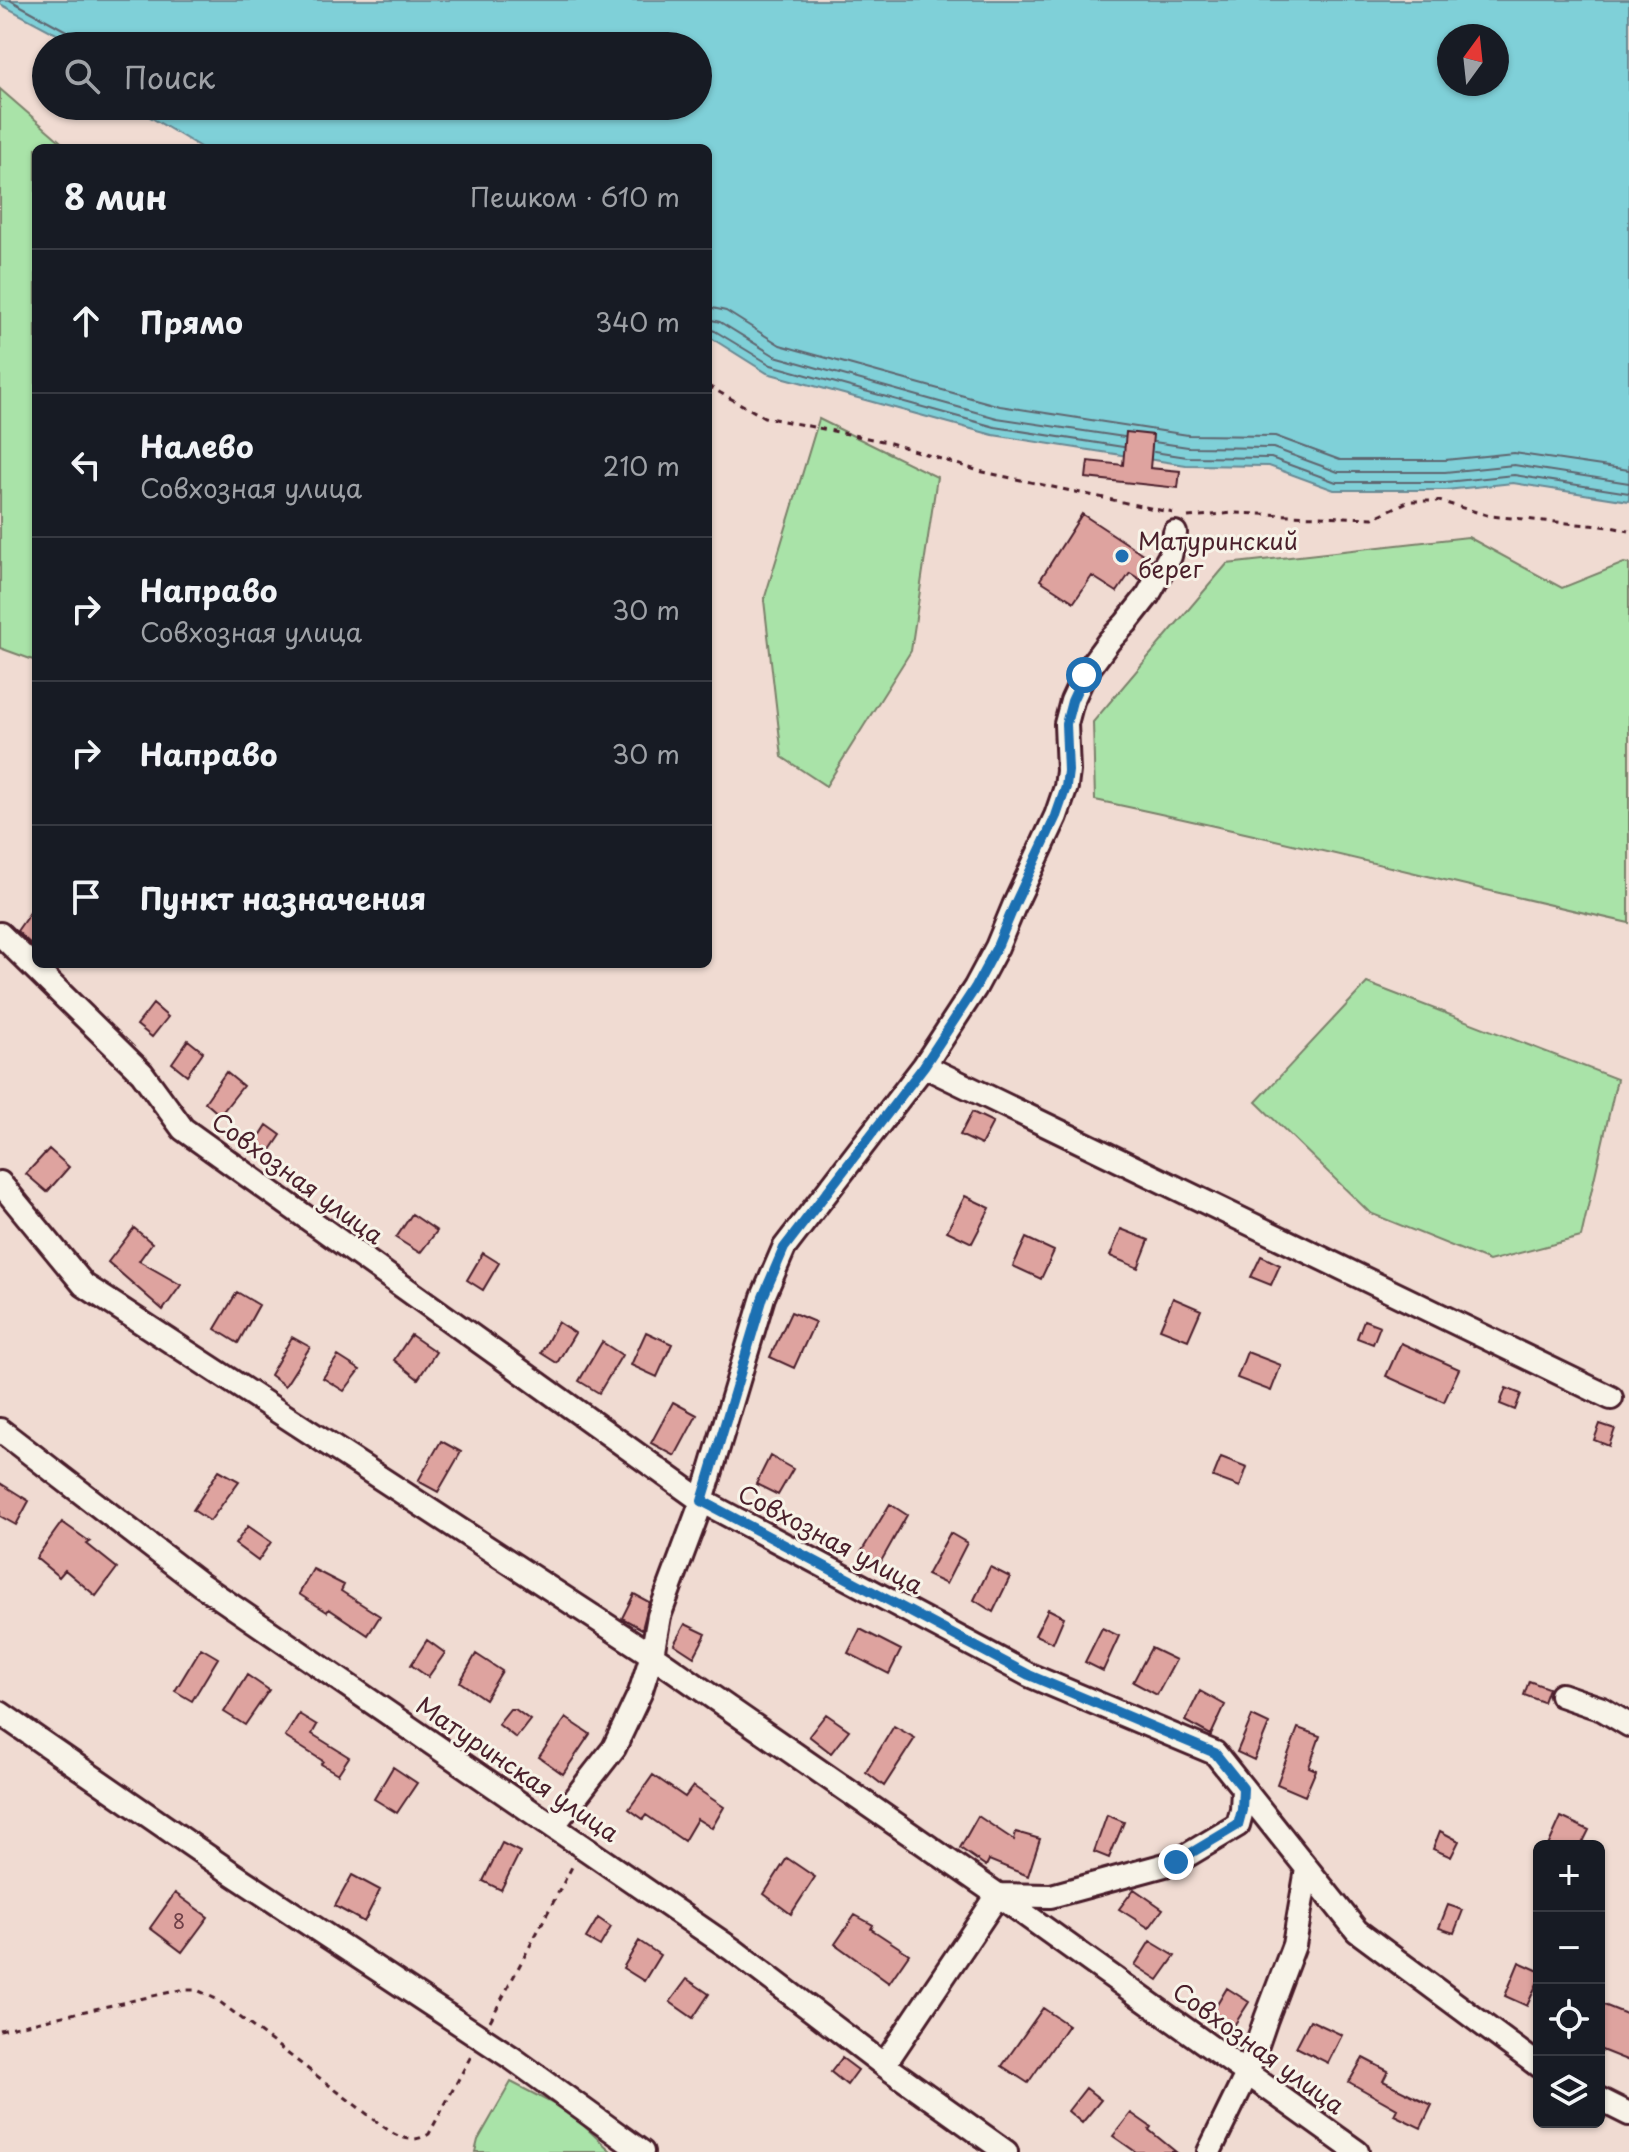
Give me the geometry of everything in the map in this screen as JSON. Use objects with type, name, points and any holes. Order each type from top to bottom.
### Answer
[{"type":"street","points":[[553,1826],[614,1748],[640,1693],[652,1655],[659,1616],[702,1501],[763,1297],[784,1248],[924,1066],[975,988],[997,947],[1066,787],[1066,724],[1072,701],[1084,675],[1148,595],[1170,556],[1175,533]]},
{"type":"street","name":"Совхозная улица","points":[[0,934],[32,965]]},
{"type":"street","name":"Совхозная улица","points":[[35,968],[142,1073],[183,1129],[702,1501],[1029,1675],[1215,1753],[1357,1931],[1533,2062]]},
{"type":"street","points":[[924,1066],[1611,1398]]},
{"type":"street","name":"Совхозная улица","points":[[0,1183],[84,1285],[652,1655],[998,1895],[1357,2152]]},
{"type":"street","name":"Матуринская улица","points":[[0,1430],[200,1584],[733,1950],[884,2065],[1006,2152]]},
{"type":"street","points":[[1561,1695],[1602,1709],[1629,1725]]},
{"type":"street","points":[[0,1713],[233,1874],[560,2092],[642,2152]]},
{"type":"street","points":[[884,2065],[998,1895],[1051,1896],[1176,1862],[1238,1825],[1243,1788]]},
{"type":"street","points":[[1209,2152],[1247,2074],[1294,1945],[1307,1869]]},
{"type":"street","points":[[1605,2102],[1629,2114]]},
{"type":"path","points":[[712,388],[764,417],[887,442],[979,471],[1192,518],[1234,513],[1373,518],[1409,501],[1439,501],[1490,516],[1629,531]]},
{"type":"path","points":[[0,2030],[180,1990],[197,1990],[216,1999],[392,2133],[412,2140],[421,2138],[429,2134],[583,1847]]},
{"type":"green space","points":[[0,89],[32,120],[63,144],[32,144],[32,660],[0,648]]},
{"type":"green space","points":[[819,419],[937,477],[911,651],[826,786],[782,757],[764,600]]},
{"type":"green space","points":[[1468,537],[1562,588],[1624,563],[1629,564],[1629,923],[1095,800],[1093,722],[1227,564]]},
{"type":"green space","points":[[1367,983],[1617,1079],[1581,1237],[1489,1261],[1370,1213],[1256,1102]]},
{"type":"green space","points":[[511,2082],[569,2112],[612,2152],[475,2152],[478,2140]]},
{"type":"water","points":[[0,0],[1629,0],[1629,501],[1513,483],[1446,490],[1334,490],[1269,466],[1186,465],[993,435],[767,373],[712,339],[712,144],[195,144],[155,120],[712,120],[712,32],[53,32],[0,4]]},
{"type":"building","points":[[1126,432],[1153,435],[1150,468],[1180,471],[1178,488],[1086,478],[1088,461],[1123,465]]},
{"type":"building","points":[[1082,514],[1152,560],[1141,580],[1130,573],[1117,592],[1092,576],[1074,602],[1040,580]]},
{"type":"building","points":[[32,910],[32,945],[17,931]]},
{"type":"building","points":[[153,1004],[168,1017],[152,1037],[137,1025]]},
{"type":"building","points":[[188,1040],[203,1052],[187,1075],[172,1063]]},
{"type":"building","points":[[226,1072],[243,1086],[220,1115],[205,1102]]},
{"type":"building","points":[[972,1112],[993,1122],[981,1145],[960,1135]]},
{"type":"building","points":[[267,1125],[281,1135],[267,1156],[253,1147]]},
{"type":"building","points":[[49,1149],[69,1167],[47,1192],[26,1174]]},
{"type":"building","points":[[965,1196],[990,1208],[972,1243],[947,1231]]},
{"type":"building","points":[[412,1214],[437,1231],[420,1253],[396,1238]]},
{"type":"building","points":[[134,1228],[152,1243],[139,1261],[181,1285],[163,1310],[108,1262]]},
{"type":"building","points":[[1121,1229],[1149,1240],[1138,1268],[1110,1256]]},
{"type":"building","points":[[1026,1238],[1054,1251],[1041,1279],[1013,1266]]},
{"type":"building","points":[[483,1253],[499,1263],[483,1290],[467,1280]]},
{"type":"building","points":[[1261,1256],[1280,1265],[1271,1285],[1251,1277]]},
{"type":"building","points":[[237,1292],[259,1305],[238,1343],[215,1329]]},
{"type":"building","points":[[1173,1298],[1201,1310],[1188,1340],[1160,1329]]},
{"type":"building","points":[[791,1312],[815,1322],[794,1368],[770,1357]]},
{"type":"building","points":[[1364,1320],[1380,1326],[1373,1344],[1357,1338]]},
{"type":"building","points":[[558,1322],[575,1333],[557,1363],[541,1353]]},
{"type":"building","points":[[646,1332],[672,1344],[657,1377],[631,1365]]},
{"type":"building","points":[[411,1335],[436,1352],[418,1379],[394,1360]]},
{"type":"building","points":[[292,1337],[310,1347],[285,1386],[270,1375]]},
{"type":"building","points":[[602,1342],[622,1355],[599,1393],[579,1381]]},
{"type":"building","points":[[1401,1343],[1459,1369],[1444,1402],[1386,1376]]},
{"type":"building","points":[[1247,1352],[1281,1365],[1271,1391],[1237,1378]]},
{"type":"building","points":[[338,1356],[360,1370],[344,1391],[323,1378]]},
{"type":"building","points":[[1506,1388],[1521,1394],[1515,1410],[1500,1404]]},
{"type":"building","points":[[673,1402],[697,1415],[675,1456],[651,1443]]},
{"type":"building","points":[[1600,1424],[1615,1429],[1609,1446],[1594,1440]]},
{"type":"building","points":[[441,1441],[461,1452],[438,1492],[418,1481]]},
{"type":"building","points":[[770,1456],[793,1469],[778,1495],[756,1484]]},
{"type":"building","points":[[1221,1457],[1247,1467],[1240,1487],[1213,1477]]},
{"type":"building","points":[[219,1470],[239,1481],[210,1521],[193,1510]]},
{"type":"building","points":[[0,1483],[29,1501],[16,1525],[0,1516]]},
{"type":"building","points":[[890,1504],[907,1515],[879,1565],[860,1554]]},
{"type":"building","points":[[62,1522],[90,1542],[87,1544],[117,1568],[96,1596],[65,1570],[59,1577],[36,1558]]},
{"type":"building","points":[[248,1526],[271,1542],[258,1561],[235,1544]]},
{"type":"building","points":[[950,1533],[967,1543],[946,1584],[927,1575]]},
{"type":"building","points":[[990,1567],[1010,1577],[993,1612],[974,1600]]},
{"type":"building","points":[[313,1569],[344,1585],[341,1591],[380,1616],[368,1635],[329,1609],[327,1612],[299,1594]]},
{"type":"building","points":[[634,1594],[649,1602],[642,1629],[622,1618]]},
{"type":"building","points":[[1048,1609],[1064,1617],[1053,1643],[1035,1635]]},
{"type":"building","points":[[685,1624],[706,1634],[694,1657],[674,1644]]},
{"type":"building","points":[[1102,1628],[1119,1636],[1103,1671],[1085,1662]]},
{"type":"building","points":[[860,1629],[901,1650],[889,1674],[848,1653]]},
{"type":"building","points":[[427,1640],[445,1653],[428,1677],[411,1665]]},
{"type":"building","points":[[201,1648],[218,1658],[192,1701],[175,1691]]},
{"type":"building","points":[[1151,1648],[1176,1660],[1157,1695],[1133,1682]]},
{"type":"building","points":[[476,1654],[502,1671],[485,1699],[460,1682]]},
{"type":"building","points":[[247,1675],[269,1690],[245,1725],[224,1712]]},
{"type":"building","points":[[1529,1681],[1548,1688],[1543,1702],[1524,1695]]},
{"type":"building","points":[[1200,1691],[1225,1705],[1211,1735],[1185,1721]]},
{"type":"building","points":[[510,1709],[515,1709],[530,1720],[516,1738],[498,1724]]},
{"type":"building","points":[[299,1714],[317,1725],[312,1734],[349,1757],[338,1774],[285,1737]]},
{"type":"building","points":[[826,1714],[849,1730],[831,1753],[809,1736]]},
{"type":"building","points":[[1252,1716],[1269,1724],[1254,1760],[1237,1752]]},
{"type":"building","points":[[566,1718],[590,1734],[563,1774],[539,1757]]},
{"type":"building","points":[[894,1726],[915,1738],[884,1786],[866,1772]]},
{"type":"building","points":[[1298,1728],[1320,1736],[1309,1767],[1316,1770],[1305,1796],[1277,1784]]},
{"type":"building","points":[[393,1767],[417,1783],[397,1813],[374,1799]]},
{"type":"building","points":[[653,1775],[685,1797],[693,1786],[724,1807],[712,1828],[697,1819],[684,1841],[646,1815],[643,1819],[629,1809]]},
{"type":"building","points":[[1107,1815],[1124,1822],[1109,1858],[1094,1852]]},
{"type":"building","points":[[978,1816],[1014,1840],[1016,1832],[1040,1839],[1028,1876],[989,1860],[986,1866],[960,1848]]},
{"type":"building","points":[[1561,1817],[1589,1830],[1584,1840],[1551,1840]]},
{"type":"building","points":[[1440,1831],[1459,1841],[1451,1857],[1433,1849]]},
{"type":"building","points":[[502,1843],[520,1852],[501,1890],[483,1881]]},
{"type":"building","points":[[787,1858],[815,1877],[791,1914],[764,1894]]},
{"type":"building","points":[[352,1875],[380,1890],[364,1922],[335,1906]]},
{"type":"building","points":[[1134,1889],[1163,1909],[1149,1928],[1119,1909]]},
{"type":"building","points":[[175,1893],[208,1917],[182,1952],[150,1928]]},
{"type":"building","points":[[1448,1905],[1463,1910],[1454,1933],[1439,1928]]},
{"type":"building","points":[[855,1915],[873,1925],[871,1929],[909,1954],[889,1983],[835,1944]]},
{"type":"building","points":[[598,1918],[611,1927],[600,1946],[586,1938]]},
{"type":"building","points":[[639,1941],[660,1955],[644,1981],[623,1968]]},
{"type":"building","points":[[1150,1941],[1175,1956],[1158,1980],[1135,1965]]},
{"type":"building","points":[[1519,1962],[1533,1968],[1533,1992],[1527,2006],[1505,1996]]},
{"type":"building","points":[[687,1979],[709,1994],[693,2018],[670,2002]]},
{"type":"building","points":[[1227,1988],[1249,2002],[1233,2027],[1212,2013]]},
{"type":"building","points":[[1605,2005],[1629,2015],[1629,2061],[1605,2051]]},
{"type":"building","points":[[1043,2008],[1068,2025],[1028,2083],[1002,2066]]},
{"type":"building","points":[[1310,2020],[1342,2035],[1328,2063],[1296,2047]]},
{"type":"building","points":[[842,2058],[858,2070],[847,2085],[831,2072]]},
{"type":"building","points":[[1363,2058],[1388,2071],[1383,2081],[1432,2105],[1421,2128],[1394,2115],[1397,2109],[1349,2082]]},
{"type":"building","points":[[1086,2088],[1101,2100],[1082,2123],[1068,2111]]},
{"type":"building","points":[[1131,2113],[1151,2127],[1149,2130],[1176,2152],[1136,2152],[1113,2136]]},
{"type":"place","name":"Матуринский берег","points":[[1122,556]]},
{"type":"route","points":[[1084,675],[1066,724],[1066,787],[997,947],[975,988],[924,1066],[784,1248],[763,1297],[702,1501],[1029,1675],[1215,1753],[1243,1788],[1238,1825],[1176,1862]]}]
